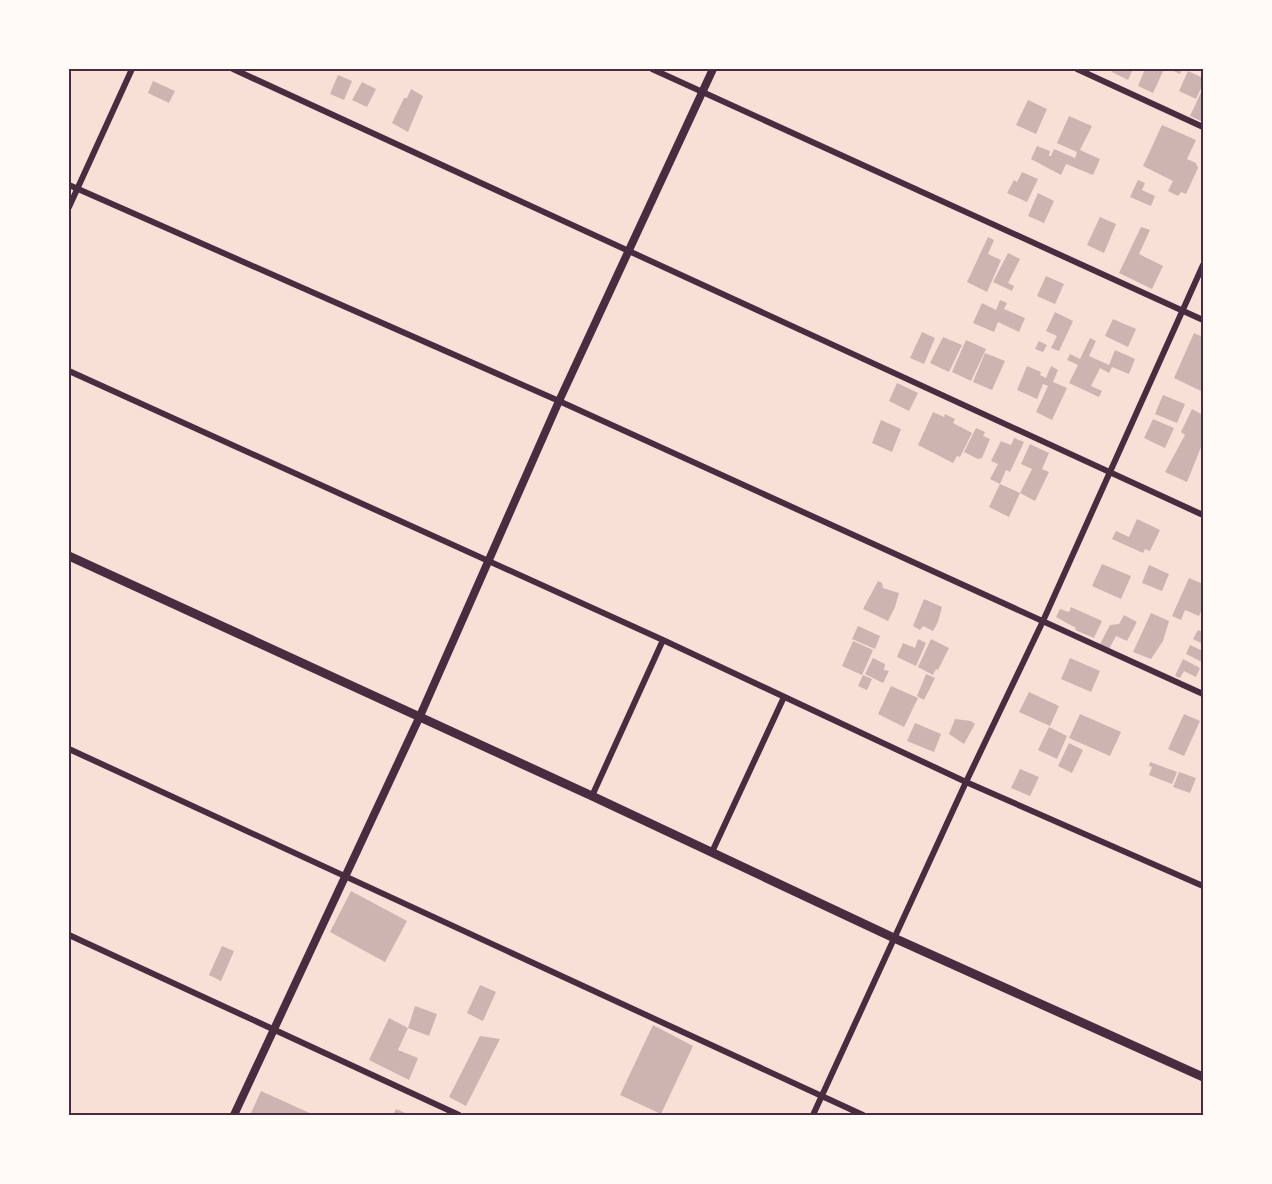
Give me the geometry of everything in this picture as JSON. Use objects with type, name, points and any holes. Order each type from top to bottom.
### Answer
[{"type":"main road","points":[[69,556],[592,795],[894,938],[1203,1077]]},
{"type":"street","points":[[69,207],[132,69]]},
{"type":"street","points":[[233,69],[1203,515]]},
{"type":"street","points":[[652,69],[1203,320]]},
{"type":"street","points":[[234,1115],[420,716],[559,401],[712,69]]},
{"type":"street","points":[[1077,69],[1203,127]]},
{"type":"street","points":[[69,185],[559,401],[1203,694]]},
{"type":"street","points":[[813,1115],[966,782],[1043,621],[1203,265]]},
{"type":"street","points":[[69,371],[663,640],[966,782],[1203,886]]},
{"type":"street","points":[[592,795],[663,640]]},
{"type":"street","points":[[712,852],[784,697]]},
{"type":"street","points":[[69,749],[863,1115]]},
{"type":"street","points":[[69,935],[459,1115]]},
{"type":"building","points":[[1113,69],[1133,69],[1128,80],[1112,72]]},
{"type":"building","points":[[1145,69],[1164,69],[1153,93],[1138,86]]},
{"type":"building","points":[[1169,69],[1182,69],[1180,74]]},
{"type":"building","points":[[1188,71],[1203,78],[1203,84],[1196,99],[1179,91]]},
{"type":"building","points":[[338,75],[352,81],[344,100],[330,94]]},
{"type":"building","points":[[153,81],[175,91],[169,103],[148,93]]},
{"type":"building","points":[[362,82],[376,89],[367,107],[352,100]]},
{"type":"building","points":[[1203,88],[1203,122],[1190,116]]},
{"type":"building","points":[[411,89],[423,96],[408,132],[392,123]]},
{"type":"building","points":[[1028,100],[1047,109],[1036,134],[1016,125]]},
{"type":"building","points":[[1069,116],[1092,126],[1080,150],[1100,159],[1093,175],[1066,164],[1061,175],[1031,159],[1037,146],[1050,151],[1049,156],[1054,149],[1075,158],[1077,152],[1057,143]]},
{"type":"building","points":[[1162,125],[1196,140],[1187,159],[1196,163],[1198,168],[1186,194],[1181,192],[1178,196],[1168,191],[1173,181],[1143,166]]},
{"type":"building","points":[[1022,172],[1038,179],[1027,202],[1007,193],[1014,180],[1017,182]]},
{"type":"building","points":[[1138,180],[1145,183],[1142,190],[1155,196],[1151,206],[1130,197]]},
{"type":"building","points":[[1038,193],[1054,201],[1044,223],[1028,216]]},
{"type":"building","points":[[1100,217],[1116,224],[1104,253],[1087,245]]},
{"type":"building","points":[[1141,227],[1150,230],[1139,254],[1163,266],[1152,289],[1119,273]]},
{"type":"building","points":[[988,237],[994,240],[988,254],[1001,260],[987,292],[967,282]]},
{"type":"building","points":[[1008,253],[1020,259],[1008,283],[1014,286],[1012,291],[993,282]]},
{"type":"building","points":[[1046,276],[1064,284],[1055,304],[1037,296]]},
{"type":"building","points":[[1000,300],[1007,303],[1004,309],[1025,318],[1019,332],[998,322],[994,332],[973,323],[982,303],[996,310]]},
{"type":"building","points":[[1055,312],[1073,321],[1059,351],[1051,348],[1057,336],[1046,331]]},
{"type":"building","points":[[1113,319],[1136,329],[1128,347],[1105,336]]},
{"type":"building","points":[[922,332],[935,338],[924,364],[910,358]]},
{"type":"building","points":[[1194,333],[1203,337],[1203,392],[1174,378]]},
{"type":"building","points":[[943,337],[962,345],[949,372],[930,363]]},
{"type":"building","points":[[1090,338],[1096,341],[1089,356],[1109,365],[1115,350],[1135,359],[1129,374],[1112,367],[1109,373],[1100,368],[1091,386],[1102,391],[1099,397],[1069,383],[1078,365],[1067,360],[1070,354],[1080,359]]},
{"type":"building","points":[[966,340],[986,349],[971,381],[952,372]]},
{"type":"building","points":[[1039,341],[1047,345],[1043,352],[1035,349]]},
{"type":"building","points":[[985,353],[1005,361],[992,390],[973,382]]},
{"type":"building","points":[[1027,366],[1041,372],[1040,375],[1046,378],[1051,366],[1058,370],[1053,382],[1067,388],[1052,420],[1036,412],[1048,386],[1043,384],[1037,399],[1017,390]]},
{"type":"building","points":[[897,383],[918,393],[909,411],[889,401]]},
{"type":"building","points":[[1163,395],[1185,404],[1177,423],[1155,414]]},
{"type":"building","points":[[1192,409],[1203,415],[1203,442],[1187,482],[1165,472],[1185,435],[1181,432]]},
{"type":"building","points":[[933,412],[955,419],[953,423],[972,433],[960,457],[957,456],[953,463],[918,445]]},
{"type":"building","points":[[1153,419],[1174,428],[1165,448],[1144,438]]},
{"type":"building","points":[[881,420],[901,429],[892,452],[872,443]]},
{"type":"building","points":[[976,428],[985,432],[983,436],[990,439],[982,458],[978,459],[964,452]]},
{"type":"building","points":[[1014,438],[1024,442],[1010,472],[1006,470],[1000,484],[990,479],[998,464],[991,461],[1001,441],[1011,445]]},
{"type":"building","points":[[1030,444],[1049,453],[1042,469],[1049,472],[1035,501],[1020,493],[1032,469],[1021,464]]},
{"type":"building","points":[[1000,484],[1020,493],[1009,517],[989,507]]},
{"type":"building","points":[[1137,519],[1160,530],[1150,551],[1145,549],[1143,553],[1112,539],[1116,531],[1129,537]]},
{"type":"building","points":[[1102,564],[1131,576],[1121,599],[1092,586]]},
{"type":"building","points":[[1149,565],[1169,574],[1162,591],[1142,583]]},
{"type":"building","points":[[1189,578],[1203,584],[1203,607],[1199,616],[1185,610],[1181,620],[1172,616]]},
{"type":"building","points":[[878,581],[882,583],[883,588],[899,593],[888,621],[863,609]]},
{"type":"building","points":[[924,599],[942,607],[933,631],[923,626],[920,630],[913,626]]},
{"type":"building","points":[[1071,607],[1102,621],[1094,638],[1075,630],[1076,628],[1056,617],[1060,609],[1069,612]]},
{"type":"building","points":[[1151,613],[1169,621],[1163,641],[1151,659],[1133,652]]},
{"type":"building","points":[[1124,615],[1137,622],[1127,641],[1116,636],[1109,649],[1100,644],[1110,625],[1119,624]]},
{"type":"building","points":[[858,626],[880,636],[875,649],[852,639]]},
{"type":"building","points":[[1198,630],[1203,632],[1203,644],[1193,639]]},
{"type":"building","points":[[918,639],[926,643],[916,666],[897,657],[903,643],[915,648]]},
{"type":"building","points":[[931,639],[949,648],[933,675],[918,667]]},
{"type":"building","points":[[853,641],[873,650],[862,675],[842,666]]},
{"type":"building","points":[[1190,645],[1203,651],[1202,662],[1186,654]]},
{"type":"building","points":[[873,658],[885,664],[884,670],[889,671],[883,683],[865,674]]},
{"type":"building","points":[[1070,658],[1100,671],[1091,692],[1061,679]]},
{"type":"building","points":[[1183,659],[1200,668],[1196,677],[1184,671],[1180,678],[1175,676]]},
{"type":"building","points":[[926,674],[935,678],[924,700],[917,696]]},
{"type":"building","points":[[863,675],[872,679],[867,690],[858,686]]},
{"type":"building","points":[[891,686],[918,698],[904,727],[878,714]]},
{"type":"building","points":[[1029,692],[1059,706],[1050,726],[1019,712]]},
{"type":"building","points":[[1080,714],[1121,732],[1110,756],[1069,738]]},
{"type":"building","points":[[1184,714],[1200,721],[1184,756],[1168,749]]},
{"type":"building","points":[[955,719],[971,721],[975,724],[964,744],[949,734]]},
{"type":"building","points":[[915,723],[941,734],[934,752],[907,741]]},
{"type":"building","points":[[1049,727],[1067,736],[1057,759],[1038,750]]},
{"type":"building","points":[[1069,743],[1083,750],[1072,773],[1058,766]]},
{"type":"building","points":[[1150,762],[1177,772],[1172,784],[1149,775],[1152,767],[1149,766]]},
{"type":"building","points":[[1020,769],[1039,777],[1030,796],[1011,788]]},
{"type":"building","points":[[1179,772],[1196,778],[1190,793],[1173,787]]},
{"type":"building","points":[[351,891],[407,921],[385,962],[330,932]]},
{"type":"building","points":[[222,946],[234,951],[221,981],[209,975]]},
{"type":"building","points":[[480,985],[496,992],[483,1021],[467,1013]]},
{"type":"building","points":[[415,1006],[437,1014],[429,1036],[408,1028]]},
{"type":"building","points":[[389,1018],[408,1028],[398,1050],[418,1058],[409,1080],[369,1060]]},
{"type":"building","points":[[653,1025],[693,1046],[661,1114],[620,1095]]},
{"type":"building","points":[[480,1036],[500,1039],[466,1106],[449,1097]]},
{"type":"building","points":[[261,1091],[314,1115],[250,1115]]},
{"type":"building","points":[[396,1109],[410,1115],[393,1115]]}]
